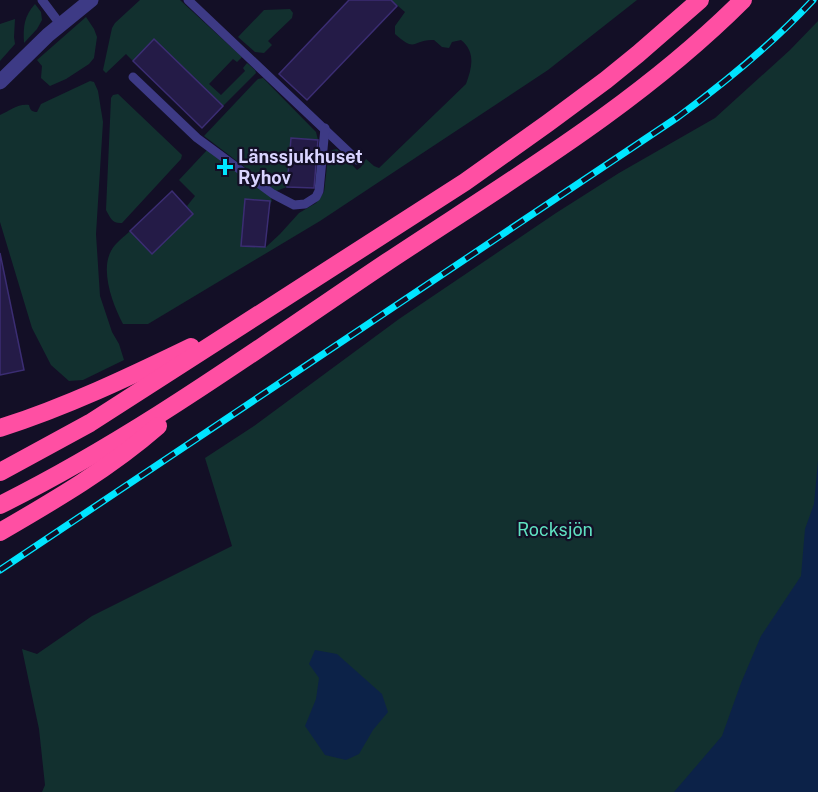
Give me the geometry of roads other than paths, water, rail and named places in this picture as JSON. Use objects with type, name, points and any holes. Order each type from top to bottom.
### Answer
[{"type":"highway","points":[[0,472],[90,423],[465,182],[548,123],[638,54],[700,0]]},
{"type":"highway","points":[[0,505],[124,437],[208,384],[561,147],[692,48],[743,0]]},
{"type":"highway","points":[[0,428],[60,407],[125,379],[270,308]]},
{"type":"highway","points":[[0,532],[70,490],[135,446],[208,384]]},
{"type":"street","points":[[0,82],[33,48],[91,0]]},
{"type":"lane","points":[[42,0],[60,24]]},
{"type":"lane","points":[[188,0],[357,160]]},
{"type":"lane","points":[[134,77],[197,138],[273,194],[294,205],[305,204],[316,197],[319,191],[325,129]]},
{"type":"water","points":[[818,461],[818,792],[674,792],[722,736],[761,636],[801,576],[805,529],[814,504]]},
{"type":"water","points":[[315,650],[337,654],[382,694],[388,712],[373,730],[359,754],[346,760],[325,755],[305,726],[316,699],[319,678],[309,664]]},
{"type":"railway","points":[[0,570],[678,117],[748,62],[813,0]]},
{"type":"place","name":"Länssjukhuset Ryhov","points":[[225,167]]},
{"type":"park label","name":"Rocksjön","points":[[555,530]]}]
